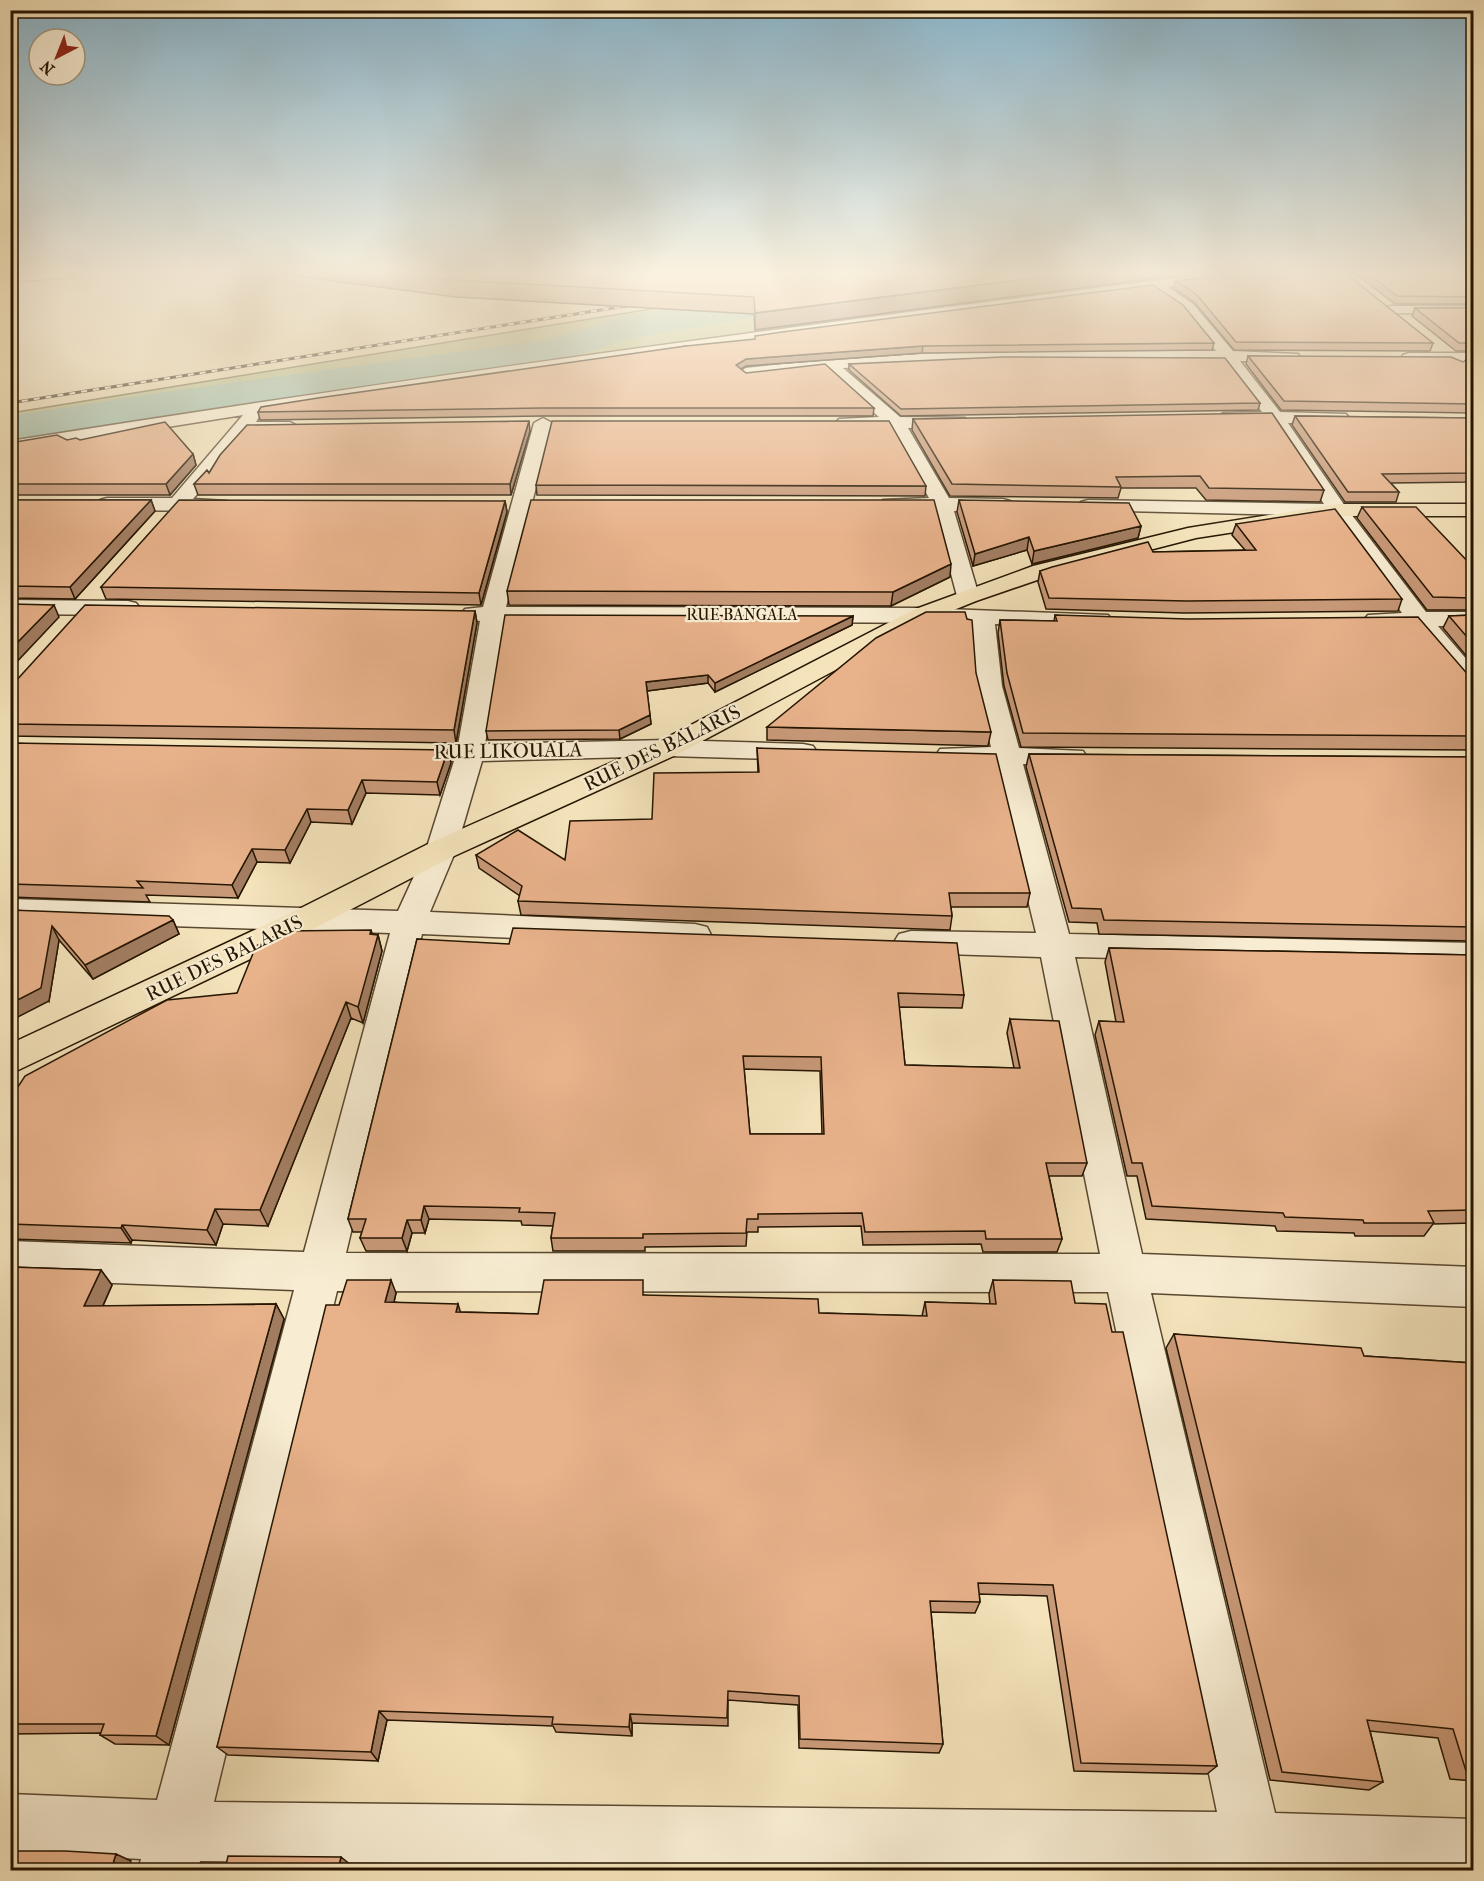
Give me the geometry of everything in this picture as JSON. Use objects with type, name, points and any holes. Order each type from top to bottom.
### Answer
[{"type":"main road","name":"RUE DES BALARIS","points":[[10,1060],[304,920],[441,850],[668,748],[921,615],[976,607],[1041,571],[1195,532],[1338,510],[1473,510]]},
{"type":"street","points":[[10,447],[257,406],[561,361]]},
{"type":"street","points":[[746,373],[829,364],[898,361]]},
{"type":"street","points":[[1232,361],[1275,417],[1338,510],[1419,619],[1473,684]]},
{"type":"street","points":[[1455,361],[1473,375]]},
{"type":"street","points":[[829,364],[896,423],[942,504],[976,607],[989,686],[1056,947],[1125,1273],[1256,1856]]},
{"type":"street","points":[[161,522],[244,428],[257,406]]},
{"type":"street","points":[[1216,418],[1357,418]]},
{"type":"street","points":[[825,423],[979,422]]},
{"type":"street","points":[[173,1851],[409,922],[441,850],[470,753],[493,614],[543,424]]},
{"type":"street","points":[[244,428],[303,427]]},
{"type":"street","points":[[82,504],[236,505]]},
{"type":"street","points":[[872,504],[1023,505]]},
{"type":"street","points":[[1070,506],[1338,510]]},
{"type":"street","points":[[10,607],[92,599],[155,609]]},
{"type":"street","points":[[63,632],[92,599]]},
{"type":"street","points":[[976,607],[1125,621]]},
{"type":"street","name":"RUE BANGALA","points":[[447,613],[921,615]]},
{"type":"street","points":[[1348,620],[1473,620]]},
{"type":"street","name":"RUE LIKOUALA","points":[[424,752],[668,748],[833,752]]},
{"type":"street","points":[[927,755],[1104,757]]},
{"type":"street","points":[[10,910],[409,922],[725,936]]},
{"type":"street","points":[[879,941],[1056,947],[1473,955]]},
{"type":"street","points":[[10,1260],[319,1272],[1125,1273],[1473,1287]]},
{"type":"street","points":[[10,1823],[173,1851],[1256,1856],[1473,1849]]},
{"type":"green space","points":[[333,361],[623,361],[11,447],[11,413]]},
{"type":"building","points":[[581,361],[743,361],[736,365],[746,373],[825,364],[874,408],[542,408],[258,412],[261,407]]},
{"type":"building","points":[[919,361],[1227,361],[1260,403],[901,409],[849,364]]},
{"type":"building","points":[[1252,361],[1473,361],[1473,404],[1284,401]]},
{"type":"building","points":[[1272,413],[1324,490],[1209,488],[1200,476],[1116,477],[1121,487],[952,484],[913,419]]},
{"type":"building","points":[[1295,416],[1473,418],[1473,473],[1382,474],[1399,492],[1348,492]]},
{"type":"building","points":[[529,421],[510,484],[194,484],[207,470],[209,473],[220,455],[247,425]]},
{"type":"building","points":[[552,421],[889,421],[926,486],[536,485]]},
{"type":"building","points":[[165,422],[193,454],[166,484],[10,484],[10,443],[57,435],[67,440],[76,438],[80,440]]},
{"type":"building","points":[[10,500],[151,500],[70,587],[10,586]]},
{"type":"building","points":[[179,500],[505,501],[479,593],[101,587]]},
{"type":"building","points":[[531,500],[934,500],[951,564],[893,592],[507,591]]},
{"type":"building","points":[[959,500],[1129,503],[1141,526],[1034,551],[1029,537],[975,554]]},
{"type":"building","points":[[1362,507],[1416,507],[1473,567],[1473,598],[1433,597]]},
{"type":"building","points":[[1335,509],[1402,599],[1187,601],[1049,598],[1040,571],[1148,542],[1153,552],[1256,550],[1236,524]]},
{"type":"building","points":[[10,604],[54,605],[10,650]]},
{"type":"building","points":[[85,605],[475,611],[454,730],[10,724],[10,684],[14,683]]},
{"type":"building","points":[[926,612],[965,612],[967,619],[972,620],[976,673],[991,732],[767,727],[876,638]]},
{"type":"building","points":[[505,615],[853,616],[715,683],[708,675],[646,682],[650,715],[619,730],[486,731]]},
{"type":"building","points":[[1055,615],[1188,619],[1418,617],[1473,679],[1473,736],[1023,733],[1007,673],[1000,620],[1057,621]]},
{"type":"building","points":[[1473,615],[1473,644],[1449,616]]},
{"type":"building","points":[[10,743],[448,750],[437,782],[362,780],[348,810],[307,809],[285,850],[252,849],[232,885],[137,881],[143,888],[10,884]]},
{"type":"building","points":[[757,748],[996,754],[1030,893],[949,893],[952,916],[518,901],[522,886],[476,855],[518,830],[565,860],[570,821],[652,819],[654,773],[759,772]]},
{"type":"building","points":[[1029,754],[1473,757],[1473,927],[1104,920],[1101,909],[1072,908]]},
{"type":"building","points":[[10,910],[169,916],[173,920],[85,965],[52,926],[41,988],[10,1004]]},
{"type":"building","points":[[513,928],[957,943],[964,995],[898,993],[905,1065],[1020,1068],[1010,1019],[1059,1021],[1087,1163],[1046,1163],[1062,1239],[986,1239],[985,1231],[865,1232],[862,1213],[758,1214],[758,1219],[747,1219],[746,1233],[643,1234],[643,1238],[551,1238],[555,1213],[519,1212],[520,1208],[424,1206],[421,1220],[407,1220],[402,1238],[360,1238],[366,1219],[348,1219],[417,939],[509,944]],"holes":[[[743,1056],[821,1057],[824,1134],[750,1134]]]},
{"type":"building","points":[[371,930],[370,934],[378,935],[358,1007],[346,1002],[260,1210],[215,1209],[207,1230],[122,1225],[121,1228],[10,1224],[10,1099],[25,1076],[167,1000],[237,993],[256,946],[284,931]]},
{"type":"building","points":[[1109,948],[1473,955],[1473,1210],[1428,1211],[1434,1223],[1364,1223],[1363,1220],[1285,1217],[1283,1213],[1152,1206],[1142,1163],[1132,1163],[1099,1021],[1124,1022]]},
{"type":"building","points":[[10,1267],[101,1270],[84,1306],[276,1304],[156,1736],[100,1735],[104,1724],[10,1724]]},
{"type":"building","points":[[347,1280],[391,1280],[385,1302],[458,1304],[456,1312],[538,1314],[544,1280],[643,1280],[643,1295],[818,1299],[819,1313],[927,1316],[925,1302],[996,1304],[993,1280],[1071,1281],[1075,1303],[1106,1304],[1112,1332],[1123,1332],[1217,1766],[1081,1763],[1053,1585],[978,1583],[980,1602],[930,1601],[943,1744],[800,1739],[799,1696],[728,1691],[727,1718],[630,1714],[629,1727],[552,1724],[553,1717],[379,1711],[371,1752],[217,1747],[326,1305],[339,1305]]},
{"type":"building","points":[[1174,1334],[1361,1348],[1364,1356],[1473,1363],[1473,1772],[1466,1771],[1453,1729],[1367,1720],[1383,1782],[1282,1772]]},
{"type":"building","points":[[10,1851],[116,1854],[111,1870],[10,1870]]},
{"type":"building","points":[[228,1856],[341,1857],[338,1870],[225,1870]]},
{"type":"waterway","points":[[10,430],[159,406],[480,361]]},
{"type":"railway","points":[[10,403],[278,361]]}]
